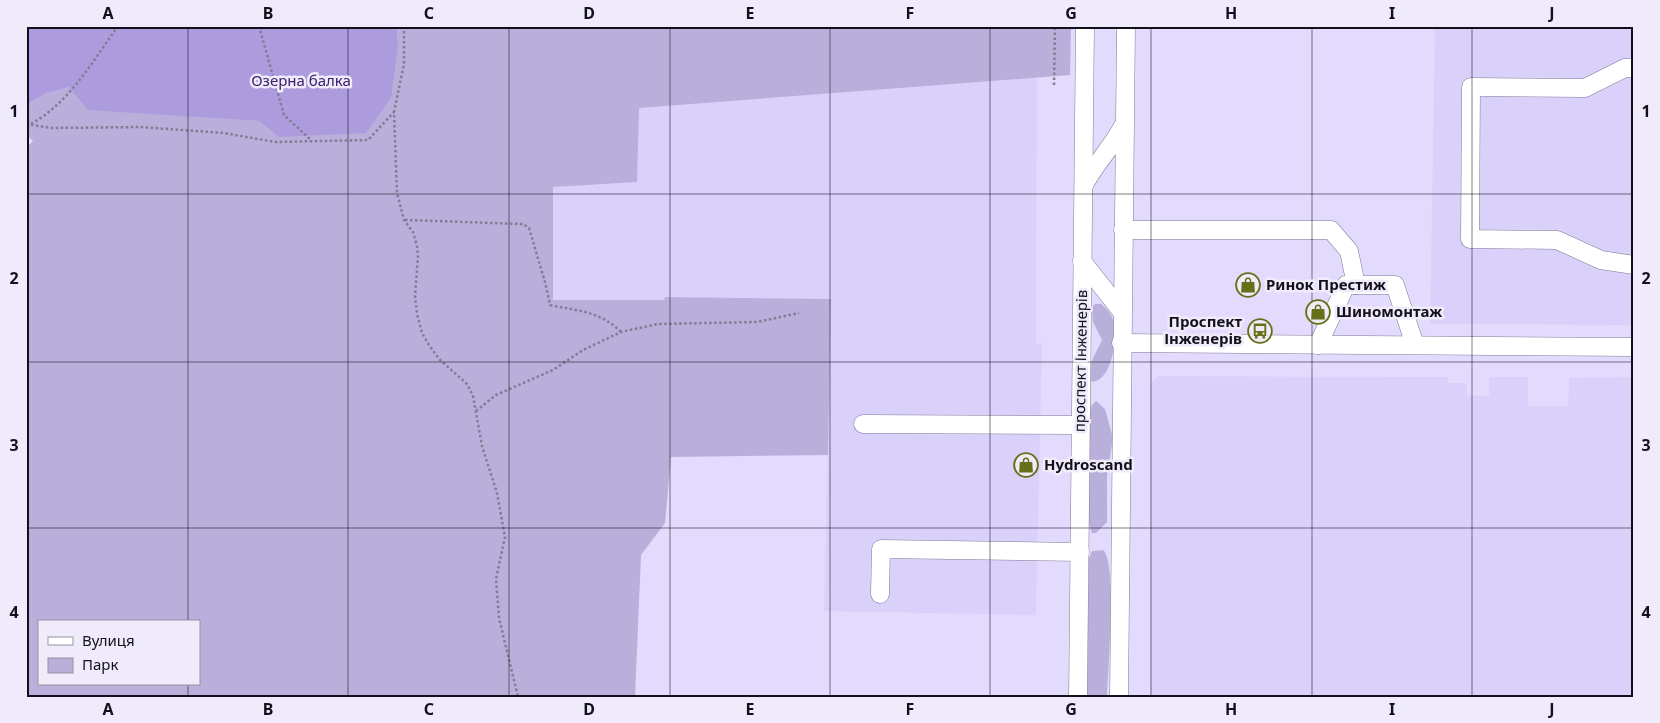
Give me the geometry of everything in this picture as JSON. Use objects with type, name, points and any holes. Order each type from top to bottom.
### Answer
[{"type":"street","name":"проспект Інженерів","points":[[1078,697],[1085,26]]},
{"type":"street","points":[[1119,697],[1126,26]]},
{"type":"street","points":[[1634,68],[1626,68],[1585,88],[1471,87],[1470,220],[1470,239],[1557,240],[1601,260],[1634,265]]},
{"type":"street","points":[[1083,188],[1093,168],[1114,144],[1124,123]]},
{"type":"street","points":[[1123,230],[1331,230],[1349,251],[1356,285]]},
{"type":"street","points":[[1082,261],[1122,312]]},
{"type":"street","points":[[1318,344],[1346,285],[1394,285],[1415,345]]},
{"type":"street","points":[[1122,343],[1634,347]]},
{"type":"street","points":[[863,424],[1080,425]]},
{"type":"street","points":[[880,594],[881,549],[1080,552]]},
{"type":"path","points":[[28,124],[49,114],[77,84],[118,26]]},
{"type":"path","points":[[259,26],[284,115],[312,141]]},
{"type":"path","points":[[404,26],[404,64],[394,112],[397,193],[404,220],[413,232],[417,246],[415,296],[422,333],[439,359],[467,384],[473,396],[482,446],[497,493],[505,536],[496,579],[499,618],[518,697]]},
{"type":"path","points":[[1054,85],[1055,26]]},
{"type":"path","points":[[28,124],[52,128],[140,127],[224,133],[275,142],[368,140],[394,112]]},
{"type":"path","points":[[404,220],[523,224],[529,228],[546,282],[550,305],[590,312],[607,320],[621,332]]},
{"type":"path","points":[[476,411],[496,395],[553,370],[583,350],[621,332],[658,324],[757,322],[799,313]]},
{"type":"shaded area","points":[[1435,26],[1634,26],[1634,325],[1430,324]]},
{"type":"shaded area","points":[[1037,77],[1036,343],[1042,344],[1036,615],[824,611],[831,299],[666,297],[664,300],[553,301],[553,186],[561,187],[639,108]]},
{"type":"shaded area","points":[[1158,376],[1448,377],[1448,383],[1467,383],[1467,395],[1489,396],[1489,377],[1528,377],[1528,406],[1568,406],[1569,378],[1634,377],[1634,697],[1150,697],[1150,384]]},
{"type":"green space","name":"Озерна балка","points":[[26,26],[397,26],[398,46],[391,98],[366,133],[278,137],[259,121],[88,110],[69,87],[45,94],[26,105]]},
{"type":"green space","points":[[397,26],[1071,26],[1070,75],[639,108],[637,182],[553,187],[553,300],[664,300],[665,297],[831,299],[828,455],[671,457],[665,523],[641,555],[635,697],[26,697],[26,148],[33,141],[26,134],[26,105],[45,94],[69,87],[197,116],[259,121],[278,137],[398,46]]},
{"type":"green space","points":[[1095,304],[1101,304],[1110,313],[1115,336],[1112,356],[1105,374],[1092,382],[1089,372],[1090,366],[1102,340],[1093,322],[1092,308]]},
{"type":"green space","points":[[1096,401],[1105,409],[1113,438],[1107,477],[1107,522],[1096,533],[1092,533],[1089,524],[1088,433],[1091,406]]},
{"type":"green space","points":[[1103,550],[1107,558],[1110,574],[1111,595],[1107,697],[1087,697],[1089,558],[1092,551]]},
{"type":"place","name":"Ринок Престиж","points":[[1248,285]]},
{"type":"place","name":"Шиномонтаж","points":[[1318,312]]},
{"type":"place","name":"Проспект Інженерів","points":[[1260,331]]},
{"type":"place","name":"Hydroscand","points":[[1026,465]]}]
